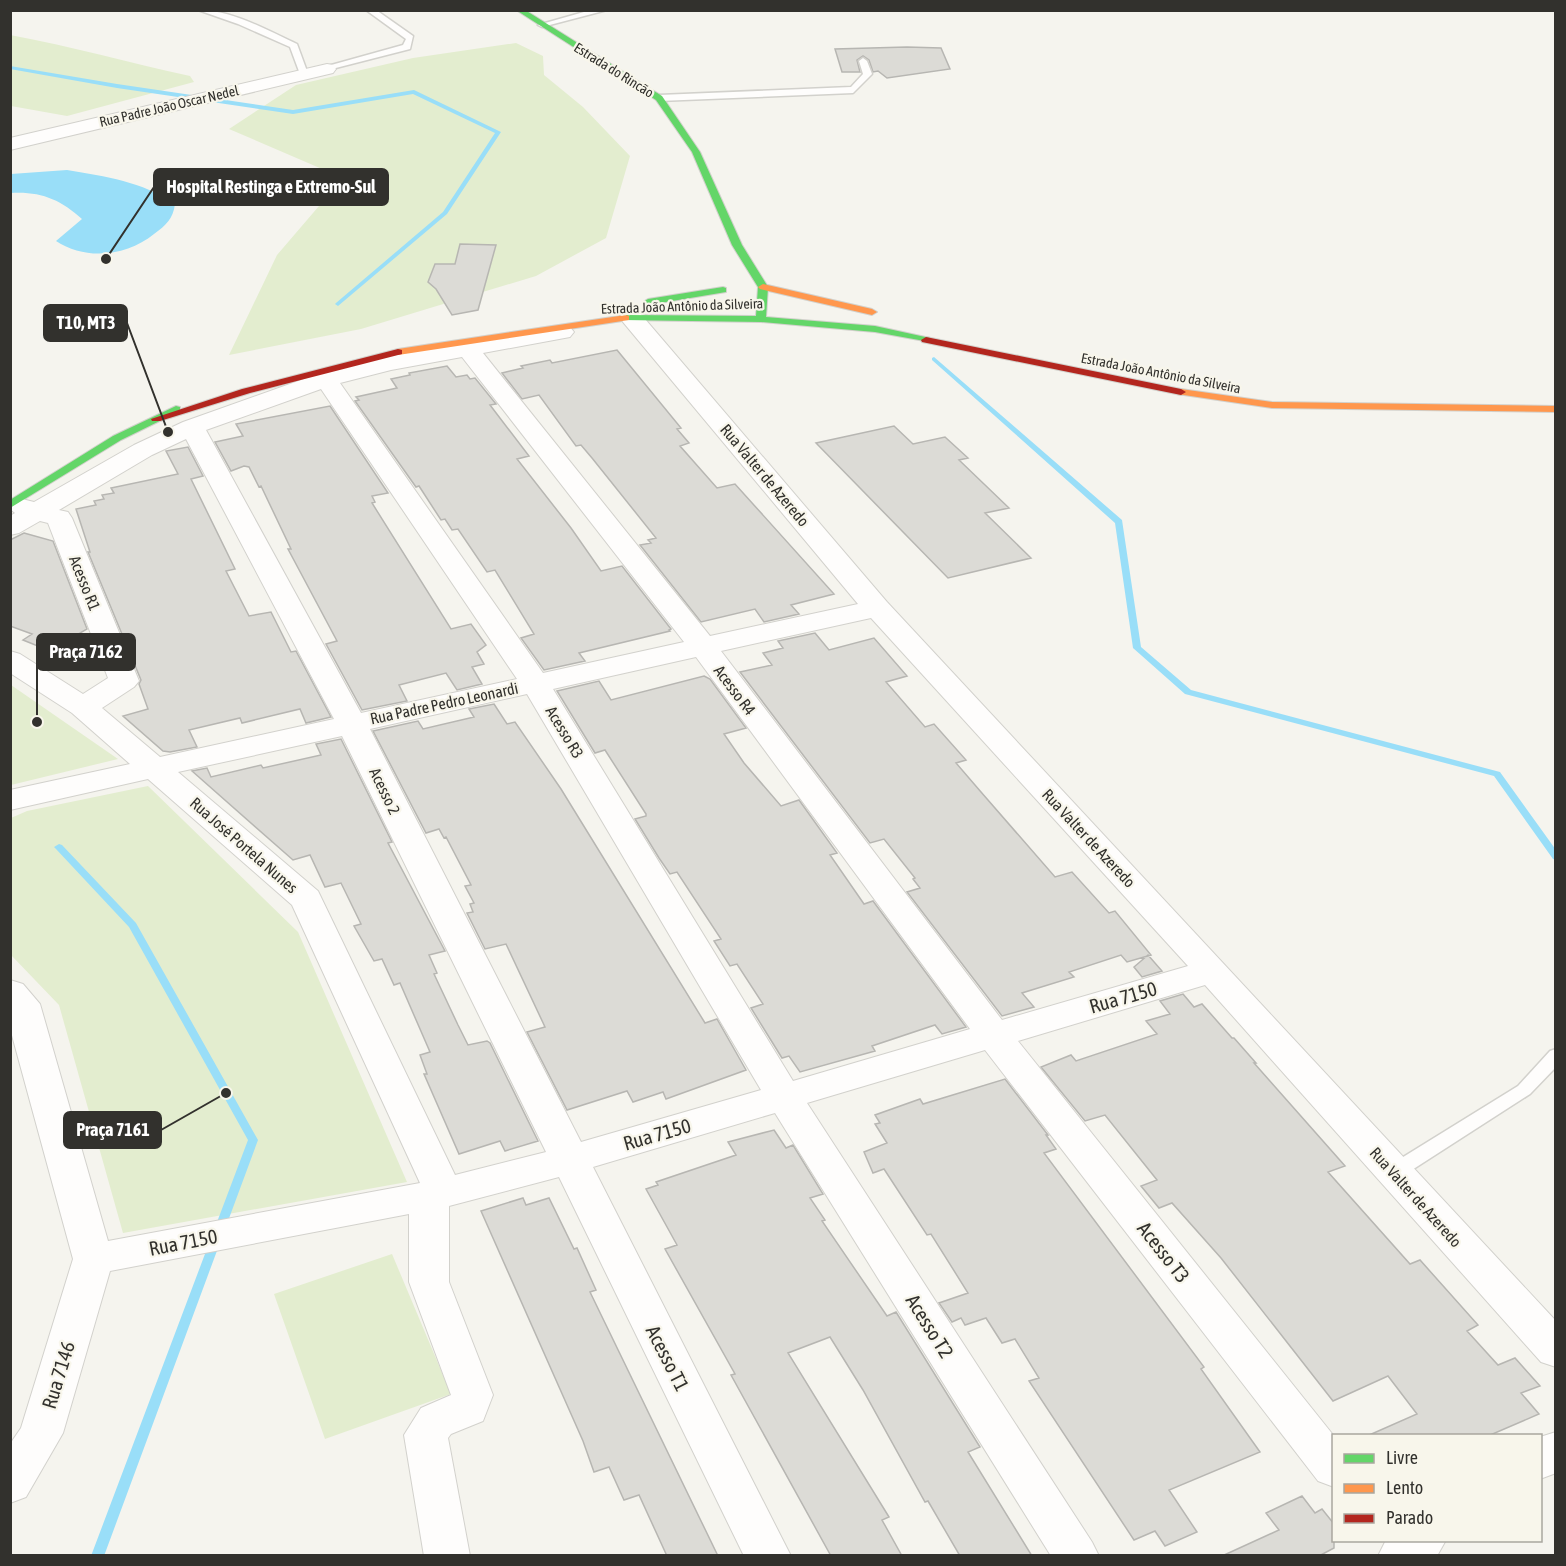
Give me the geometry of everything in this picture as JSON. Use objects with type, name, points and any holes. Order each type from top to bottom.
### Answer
[{"type":"main road","name":"Estrada do Rincão","points":[[519,10],[659,98],[696,152],[737,245],[763,287]]},
{"type":"main road","points":[[722,318],[737,245]]},
{"type":"main road","points":[[761,320],[757,302],[763,287]]},
{"type":"main road","name":"Estrada João Antônio da Silveira","points":[[757,302],[886,316],[763,287]]},
{"type":"main road","points":[[621,314],[727,288]]},
{"type":"main road","name":"Estrada João Antônio da Silveira","points":[[581,310],[875,329],[1194,395],[1272,405],[1556,409]]},
{"type":"main road","name":"Estrada João Antônio da Silveira","points":[[156,420],[246,391],[388,358],[621,314]]},
{"type":"main road","name":"Estrada João Antônio da Silveira","points":[[1090,359],[1204,384],[1360,405]]},
{"type":"main road","name":"Estrada João Antônio da Silveira","points":[[17,512],[117,438],[237,381],[298,363]]},
{"type":"street","name":"Rua Padre João Oscar Nedel","points":[[10,144],[327,69]]},
{"type":"street","name":"Estrada João Antônio da Silveira","points":[[17,512],[192,427],[388,358],[469,351],[554,334],[621,314]]},
{"type":"street","name":"Rua Valter de Azeredo","points":[[621,314],[877,608],[1212,971],[1556,1350]]},
{"type":"street","name":"Acesso R4","points":[[469,351],[703,647],[994,1036]]},
{"type":"street","name":"Acesso R3","points":[[326,379],[535,683],[784,1096]]},
{"type":"street","name":"Acesso 2","points":[[192,427],[352,724],[569,1160]]},
{"type":"street","points":[[117,438],[143,450]]},
{"type":"street","name":"Acesso R1","points":[[17,512],[59,518],[124,681],[83,707]]},
{"type":"street","name":"Rua Padre Pedro Leonardi","points":[[10,800],[877,608]]},
{"type":"street","name":"Rua José Portela Nunes","points":[[10,660],[83,707],[306,898],[436,1194]]},
{"type":"street","name":"Rua 7150","points":[[93,1259],[436,1194],[569,1160],[1212,971]]},
{"type":"street","points":[[10,992],[22,1004],[93,1259]]},
{"type":"street","name":"Acesso T3","points":[[994,1036],[1332,1465]]},
{"type":"street","name":"Acesso T2","points":[[784,1096],[1076,1556]]},
{"type":"street","name":"Acesso T1","points":[[569,1160],[768,1556]]},
{"type":"street","points":[[436,1194],[429,1282],[472,1395],[468,1408],[436,1421],[426,1435],[447,1556]]},
{"type":"street","name":"Rua 7146","points":[[10,1484],[41,1433],[93,1259]]},
{"type":"street","points":[[1542,1459],[1556,1450]]},
{"type":"street","points":[[1392,1542],[1402,1555],[1420,1542]]},
{"type":"lane","points":[[202,10],[241,22],[294,46],[303,74]]},
{"type":"lane","points":[[327,69],[407,47],[410,38],[370,10]]},
{"type":"lane","points":[[542,25],[603,10]]},
{"type":"lane","points":[[659,98],[853,90],[868,74],[863,61]]},
{"type":"lane","points":[[1394,1172],[1524,1090],[1556,1055]]},
{"type":"green space","points":[[10,35],[190,76],[194,82],[67,116],[11,106]]},
{"type":"green space","points":[[516,43],[543,56],[544,75],[583,107],[630,156],[606,238],[536,276],[361,329],[229,355],[277,255],[343,178],[229,129],[296,85],[413,58]]},
{"type":"green space","points":[[11,685],[118,759],[11,785]]},
{"type":"green space","points":[[148,786],[298,932],[407,1182],[123,1233],[59,1005],[11,955],[11,818],[27,811]]},
{"type":"green space","points":[[392,1254],[451,1394],[325,1439],[274,1294]]},
{"type":"water","points":[[67,170],[123,181],[149,190],[175,204],[173,214],[158,231],[132,247],[106,253],[93,253],[68,247],[56,241],[82,219],[66,206],[49,198],[31,193],[10,193],[11,174]]},
{"type":"building","points":[[941,48],[950,69],[887,78],[878,71],[873,72],[869,60],[863,56],[857,60],[860,72],[842,72],[835,49]]},
{"type":"building","points":[[460,244],[496,245],[478,310],[452,315],[436,289],[428,282],[435,264],[455,264]]},
{"type":"building","points":[[617,350],[681,428],[677,429],[689,443],[680,446],[717,488],[735,484],[834,594],[791,605],[799,614],[764,622],[755,609],[701,622],[640,545],[651,543],[648,540],[656,538],[581,445],[576,446],[539,395],[522,399],[502,373],[550,360],[552,363]]},
{"type":"building","points":[[447,366],[456,377],[467,375],[470,379],[475,378],[496,404],[490,405],[529,456],[517,459],[571,528],[601,571],[622,566],[671,629],[670,631],[579,653],[585,661],[544,670],[521,638],[534,634],[495,570],[487,572],[458,529],[452,530],[445,519],[441,520],[419,486],[416,487],[355,401],[359,400],[356,397],[397,388],[391,379]]},
{"type":"building","points":[[330,406],[388,493],[372,496],[375,502],[372,503],[451,629],[471,624],[486,645],[477,652],[484,664],[472,667],[482,684],[457,690],[446,673],[399,685],[407,701],[362,710],[326,644],[337,641],[288,549],[291,549],[261,486],[259,487],[249,467],[244,466],[231,471],[215,442],[243,436],[236,424]]},
{"type":"building","points":[[894,426],[913,444],[945,437],[968,458],[959,460],[1009,508],[985,513],[1031,558],[948,578],[816,443]]},
{"type":"building","points":[[188,447],[203,476],[191,479],[235,569],[226,571],[249,616],[271,612],[291,652],[296,651],[331,717],[306,723],[300,709],[242,723],[240,718],[189,730],[197,747],[170,752],[163,751],[123,716],[148,709],[139,684],[141,680],[88,552],[90,552],[76,509],[96,505],[94,501],[104,499],[102,495],[114,493],[111,488],[178,474],[166,451]]},
{"type":"building","points":[[24,533],[53,541],[87,629],[50,651],[23,640],[32,634],[10,626],[10,540]]},
{"type":"building","points":[[815,633],[829,650],[874,638],[907,676],[886,682],[925,727],[934,724],[966,760],[956,763],[1055,877],[1072,872],[1109,913],[1115,911],[1151,955],[1127,962],[1121,955],[1069,972],[1074,977],[1022,993],[1034,1007],[1002,1016],[907,892],[920,888],[913,879],[915,878],[884,839],[870,843],[740,672],[772,665],[763,653],[783,648],[778,641]]},
{"type":"building","points":[[704,676],[710,679],[746,728],[724,734],[744,763],[781,806],[799,800],[837,853],[830,855],[864,904],[873,901],[966,1027],[942,1034],[935,1025],[872,1046],[875,1051],[800,1072],[789,1056],[782,1058],[751,1008],[763,1004],[737,964],[730,966],[714,941],[721,939],[677,872],[670,874],[659,858],[635,819],[646,816],[646,814],[605,750],[595,753],[557,691],[599,681],[611,700]]},
{"type":"building","points":[[494,704],[507,724],[515,722],[561,789],[705,1023],[717,1019],[746,1070],[666,1099],[663,1092],[633,1102],[627,1091],[567,1110],[527,1032],[545,1027],[506,944],[485,949],[467,913],[473,912],[470,904],[474,903],[465,886],[471,885],[446,837],[444,838],[439,829],[426,833],[373,731],[418,721],[423,729],[474,717],[469,709]]},
{"type":"building","points":[[341,739],[392,842],[388,843],[445,951],[429,955],[437,973],[434,974],[458,1025],[468,1045],[487,1041],[490,1043],[538,1141],[505,1151],[500,1141],[459,1154],[424,1074],[427,1074],[420,1055],[430,1052],[400,983],[394,985],[382,959],[374,961],[354,926],[361,924],[341,883],[325,887],[310,855],[293,860],[192,771],[207,768],[211,777],[261,765],[263,768],[321,755],[316,744]]},
{"type":"building","points":[[1148,955],[1162,971],[1142,977],[1134,967]]},
{"type":"building","points":[[1183,994],[1194,1007],[1202,1004],[1234,1038],[1345,1166],[1328,1172],[1410,1264],[1420,1260],[1478,1325],[1467,1331],[1498,1365],[1515,1358],[1540,1386],[1521,1393],[1539,1414],[1493,1434],[1372,1434],[1417,1414],[1388,1376],[1333,1401],[1221,1258],[1172,1203],[1159,1208],[1141,1186],[1157,1180],[1105,1115],[1085,1121],[1041,1067],[1071,1055],[1076,1061],[1157,1034],[1146,1021],[1170,1014],[1160,1001]]},
{"type":"building","points":[[1005,1079],[1056,1149],[1044,1153],[1204,1367],[1201,1369],[1260,1452],[1169,1490],[1197,1532],[1165,1546],[1155,1531],[1134,1540],[1029,1381],[1039,1378],[1015,1339],[1002,1343],[986,1318],[965,1325],[961,1318],[952,1322],[939,1303],[968,1293],[931,1234],[927,1235],[884,1169],[873,1173],[864,1152],[887,1143],[875,1124],[880,1123],[875,1115],[920,1099],[923,1104]]},
{"type":"building","points":[[774,1130],[786,1148],[793,1145],[823,1194],[810,1198],[825,1220],[822,1221],[887,1316],[896,1312],[980,1447],[968,1452],[1032,1556],[960,1556],[928,1501],[925,1502],[863,1390],[830,1337],[788,1353],[889,1517],[882,1520],[902,1556],[831,1556],[731,1375],[735,1374],[665,1249],[677,1245],[646,1189],[658,1185],[656,1182],[736,1155],[728,1142]]},
{"type":"building","points":[[523,1198],[526,1205],[549,1198],[574,1249],[577,1248],[596,1290],[590,1292],[718,1556],[667,1556],[639,1495],[624,1500],[609,1467],[594,1472],[583,1441],[481,1211]]},
{"type":"building","points":[[1302,1496],[1315,1513],[1322,1509],[1332,1522],[1334,1548],[1319,1556],[1222,1556],[1279,1530],[1266,1513]]},
{"type":"waterway","points":[[10,67],[117,86],[293,112],[414,92],[498,132],[445,213],[338,304]]},
{"type":"waterway","points":[[934,359],[1119,522],[1137,648],[1188,692],[1497,774],[1556,857]]},
{"type":"waterway","points":[[59,847],[133,925],[253,1140],[97,1556]]},
{"type":"traffic: fast","points":[[519,10],[659,98],[696,152],[737,245],[763,287],[761,319]]},
{"type":"traffic: fast","points":[[648,302],[723,290]]},
{"type":"traffic: fast","points":[[626,318],[761,319],[875,329],[926,340]]},
{"type":"traffic: fast","points":[[10,505],[117,438],[176,409]]},
{"type":"traffic: slow","points":[[763,287],[872,312]]},
{"type":"traffic: slow","points":[[398,352],[626,318]]},
{"type":"traffic: slow","points":[[1181,392],[1272,405],[1556,409]]},
{"type":"traffic: jam","points":[[926,340],[1181,392]]},
{"type":"traffic: jam","points":[[156,419],[246,391],[398,352]]},
{"type":"place","name":"Hospital Restinga e Extremo-Sul","points":[[106,259]]},
{"type":"place","name":"T10, MT3","points":[[168,432]]},
{"type":"place","name":"Praça 7162","points":[[37,722]]},
{"type":"place","name":"Praça 7161","points":[[226,1093]]}]
